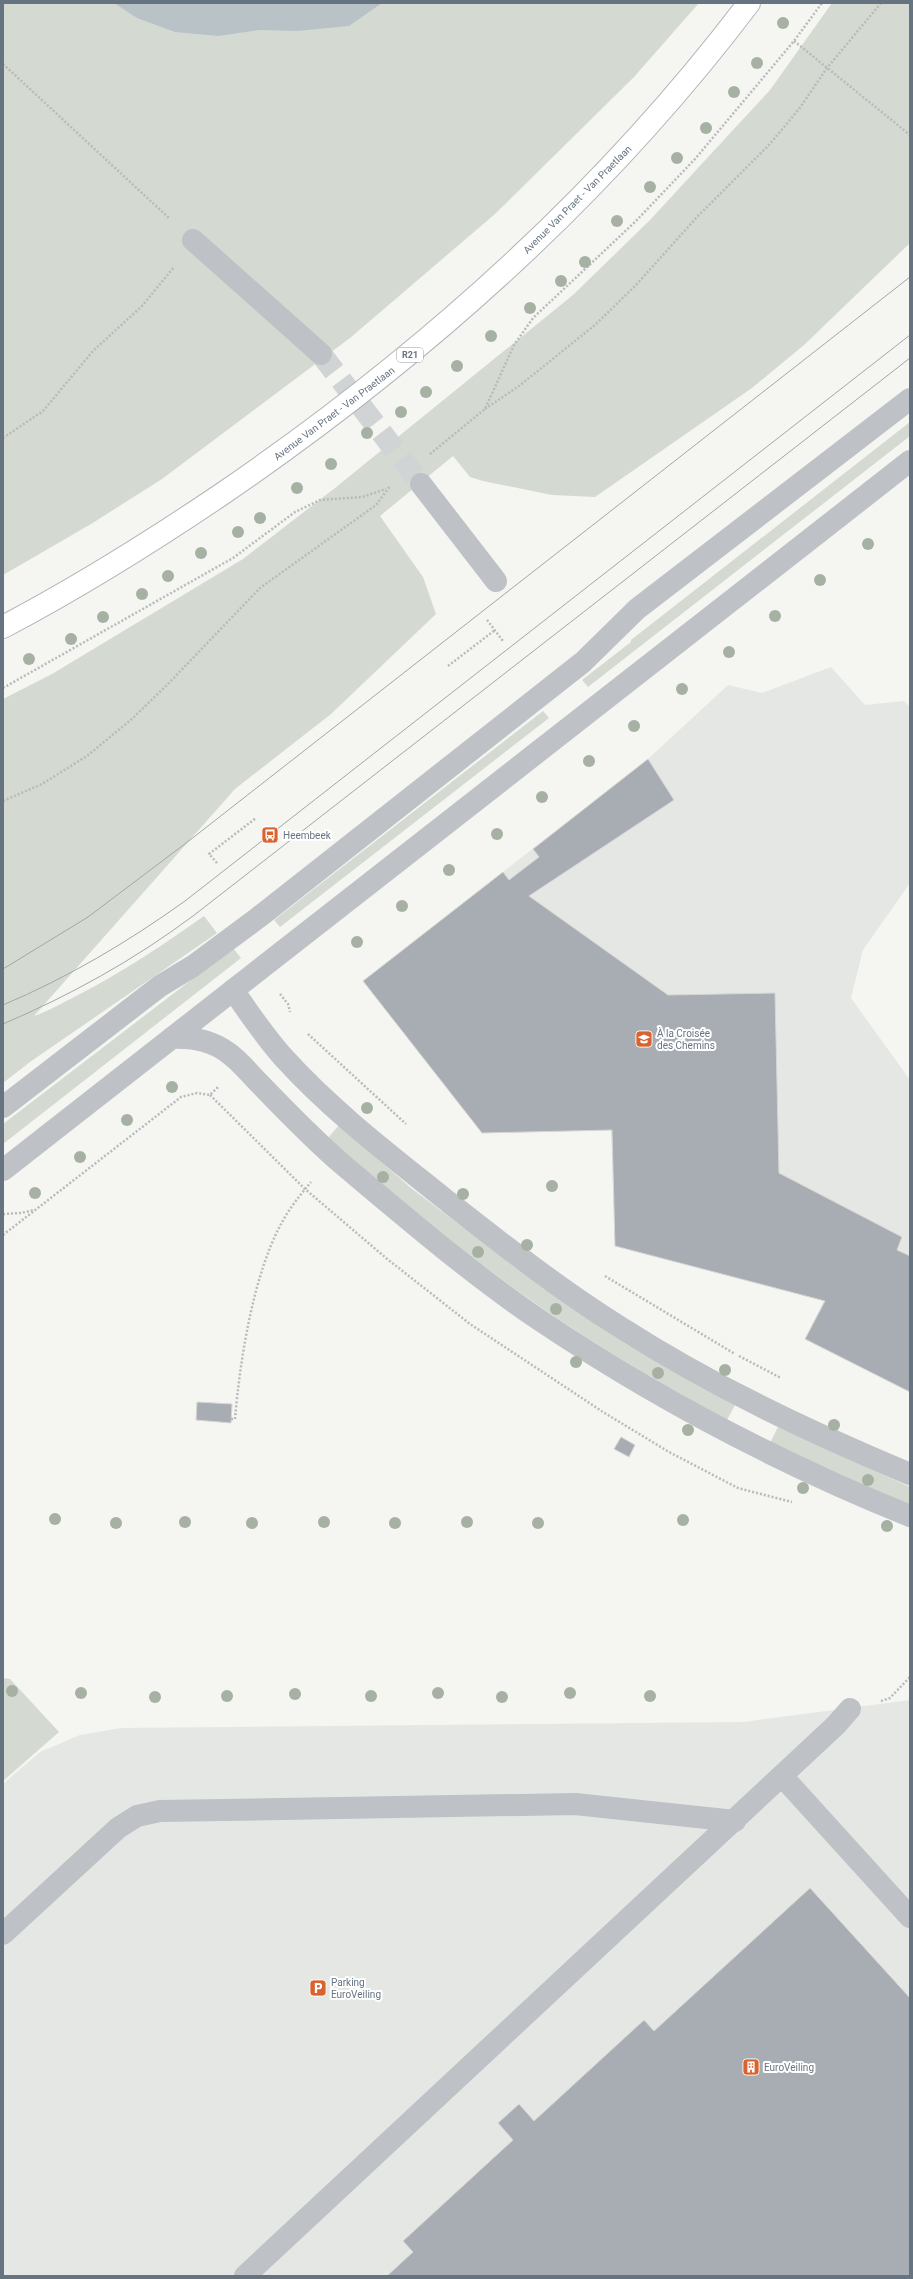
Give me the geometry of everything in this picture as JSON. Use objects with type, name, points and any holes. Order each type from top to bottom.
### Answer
[{"type":"main road","name":"Avenue Van Praet - Van Praetlaan","points":[[3,627],[40,608],[164,533],[283,452],[398,364],[552,226],[610,169],[702,65],[749,3]]},
{"type":"street","points":[[193,240],[321,354]]},
{"type":"street","points":[[3,1107],[160,986],[193,966],[247,926],[583,662],[637,609],[910,399]]},
{"type":"street","points":[[3,1170],[910,461]]},
{"type":"street","points":[[421,484],[496,581]]},
{"type":"street","points":[[233,990],[268,1039],[322,1097],[363,1134],[530,1266],[620,1328],[716,1383],[825,1439],[910,1474]]},
{"type":"street","points":[[172,1038],[189,1037],[204,1040],[229,1053],[323,1148],[407,1220],[534,1316],[584,1349],[699,1416],[808,1472],[910,1516]]},
{"type":"street","points":[[245,2276],[735,1821],[836,1725],[850,1709]]},
{"type":"street","points":[[782,1776],[910,1917]]},
{"type":"street","points":[[3,1934],[118,1828],[137,1816],[160,1811],[575,1804],[735,1821]]},
{"type":"path","points":[[485,409],[514,345],[533,318],[635,222],[696,159],[794,41],[822,3]]},
{"type":"path","points":[[426,457],[485,409],[519,386],[595,325],[621,300],[697,217],[769,145],[799,109],[827,68],[881,3]]},
{"type":"path","points":[[794,41],[910,135]]},
{"type":"path","points":[[3,64],[193,240],[179,262],[142,306],[93,351],[43,411],[3,438]]},
{"type":"path","points":[[3,688],[233,558],[295,512],[320,500],[362,497],[386,489],[392,485]]},
{"type":"path","points":[[3,801],[42,784],[87,756],[133,718],[167,685],[260,588],[376,505],[386,489]]},
{"type":"path","points":[[487,620],[503,641]]},
{"type":"path","points":[[448,666],[496,630]]},
{"type":"path","points":[[217,863],[209,854],[256,818]]},
{"type":"path","points":[[268,1039],[291,1017],[288,1004],[279,992]]},
{"type":"path","points":[[304,1030],[412,1128]]},
{"type":"path","points":[[3,1235],[181,1097],[197,1093],[210,1095],[241,1065]]},
{"type":"path","points":[[231,1419],[235,1419],[237,1396],[251,1316],[267,1255],[281,1224],[311,1182]]},
{"type":"path","points":[[3,1214],[21,1213],[36,1209]]},
{"type":"path","points":[[604,1275],[712,1341],[788,1381]]},
{"type":"path","points":[[850,1709],[890,1698],[910,1677]]},
{"type":"shaded area","points":[[3,3],[699,3],[634,77],[495,214],[350,338],[162,479],[91,524],[3,575]]},
{"type":"shaded area","points":[[114,3],[382,3],[349,26],[297,31],[260,30],[218,36],[175,32],[137,18]]},
{"type":"shaded area","points":[[832,3],[910,3],[910,243],[804,345],[752,388],[595,497],[552,495],[483,481],[470,477],[453,456],[380,516],[423,577],[436,614],[331,714],[235,789],[34,1016],[45,1012],[127,968],[204,916],[217,933],[30,1062],[3,1083],[3,699],[52,674],[243,559],[335,488],[573,295],[650,220],[770,90]]},
{"type":"shaded area","points":[[910,422],[910,436],[588,687],[582,680],[631,642],[631,640]]},
{"type":"shaded area","name":"À la Croisée des Chemins","points":[[831,667],[865,705],[904,701],[910,707],[910,883],[863,950],[851,998],[910,1080],[910,1392],[805,1339],[824,1301],[615,1246],[611,1130],[482,1133],[363,981],[648,759],[728,685],[762,693]]},
{"type":"shaded area","points":[[543,711],[549,718],[280,927],[274,920]]},
{"type":"shaded area","points":[[233,948],[241,958],[3,1144],[3,1124]]},
{"type":"shaded area","points":[[339,1125],[411,1188],[514,1266],[735,1405],[727,1420],[585,1337],[458,1247],[328,1138]]},
{"type":"shaded area","points":[[778,1427],[910,1487],[910,1506],[770,1443]]},
{"type":"shaded area","points":[[3,1678],[10,1679],[59,1732],[3,1781]]},
{"type":"shaded area","name":"Parking EuroVeiling","points":[[910,1700],[910,2276],[3,2276],[3,1784],[40,1752],[80,1735],[121,1728],[744,1722]]},
{"type":"building","points":[[648,759],[674,800],[529,896],[668,995],[775,993],[779,1173],[902,1237],[897,1250],[910,1256],[910,1392],[805,1339],[825,1301],[615,1246],[612,1130],[482,1133],[363,981],[503,872],[509,880],[539,857],[533,849]]},
{"type":"building","points":[[197,1402],[232,1404],[231,1423],[196,1420]]},
{"type":"building","points":[[621,1437],[635,1445],[629,1457],[614,1449]]},
{"type":"building","name":"EuroVeiling","points":[[810,1888],[910,1998],[910,2276],[387,2276],[413,2252],[403,2241],[513,2140],[498,2123],[519,2104],[534,2121],[644,2020],[654,2031]]},
{"type":"tunnel","points":[[321,354],[421,484]]},
{"type":"tram line","points":[[3,969],[88,917],[190,840],[910,277]]},
{"type":"tram line","points":[[3,1005],[50,983],[97,958],[142,931],[185,901],[910,335]]},
{"type":"tram line","points":[[3,1024],[53,1001],[101,976],[125,962],[193,916],[910,358]]},
{"type":"place","name":"Heembeek","points":[[270,835]]},
{"type":"place","name":"À la Croisée des Chemins","points":[[644,1039]]},
{"type":"place","name":"Parking EuroVeiling","points":[[318,1988]]},
{"type":"place","name":"EuroVeiling","points":[[751,2067]]}]
